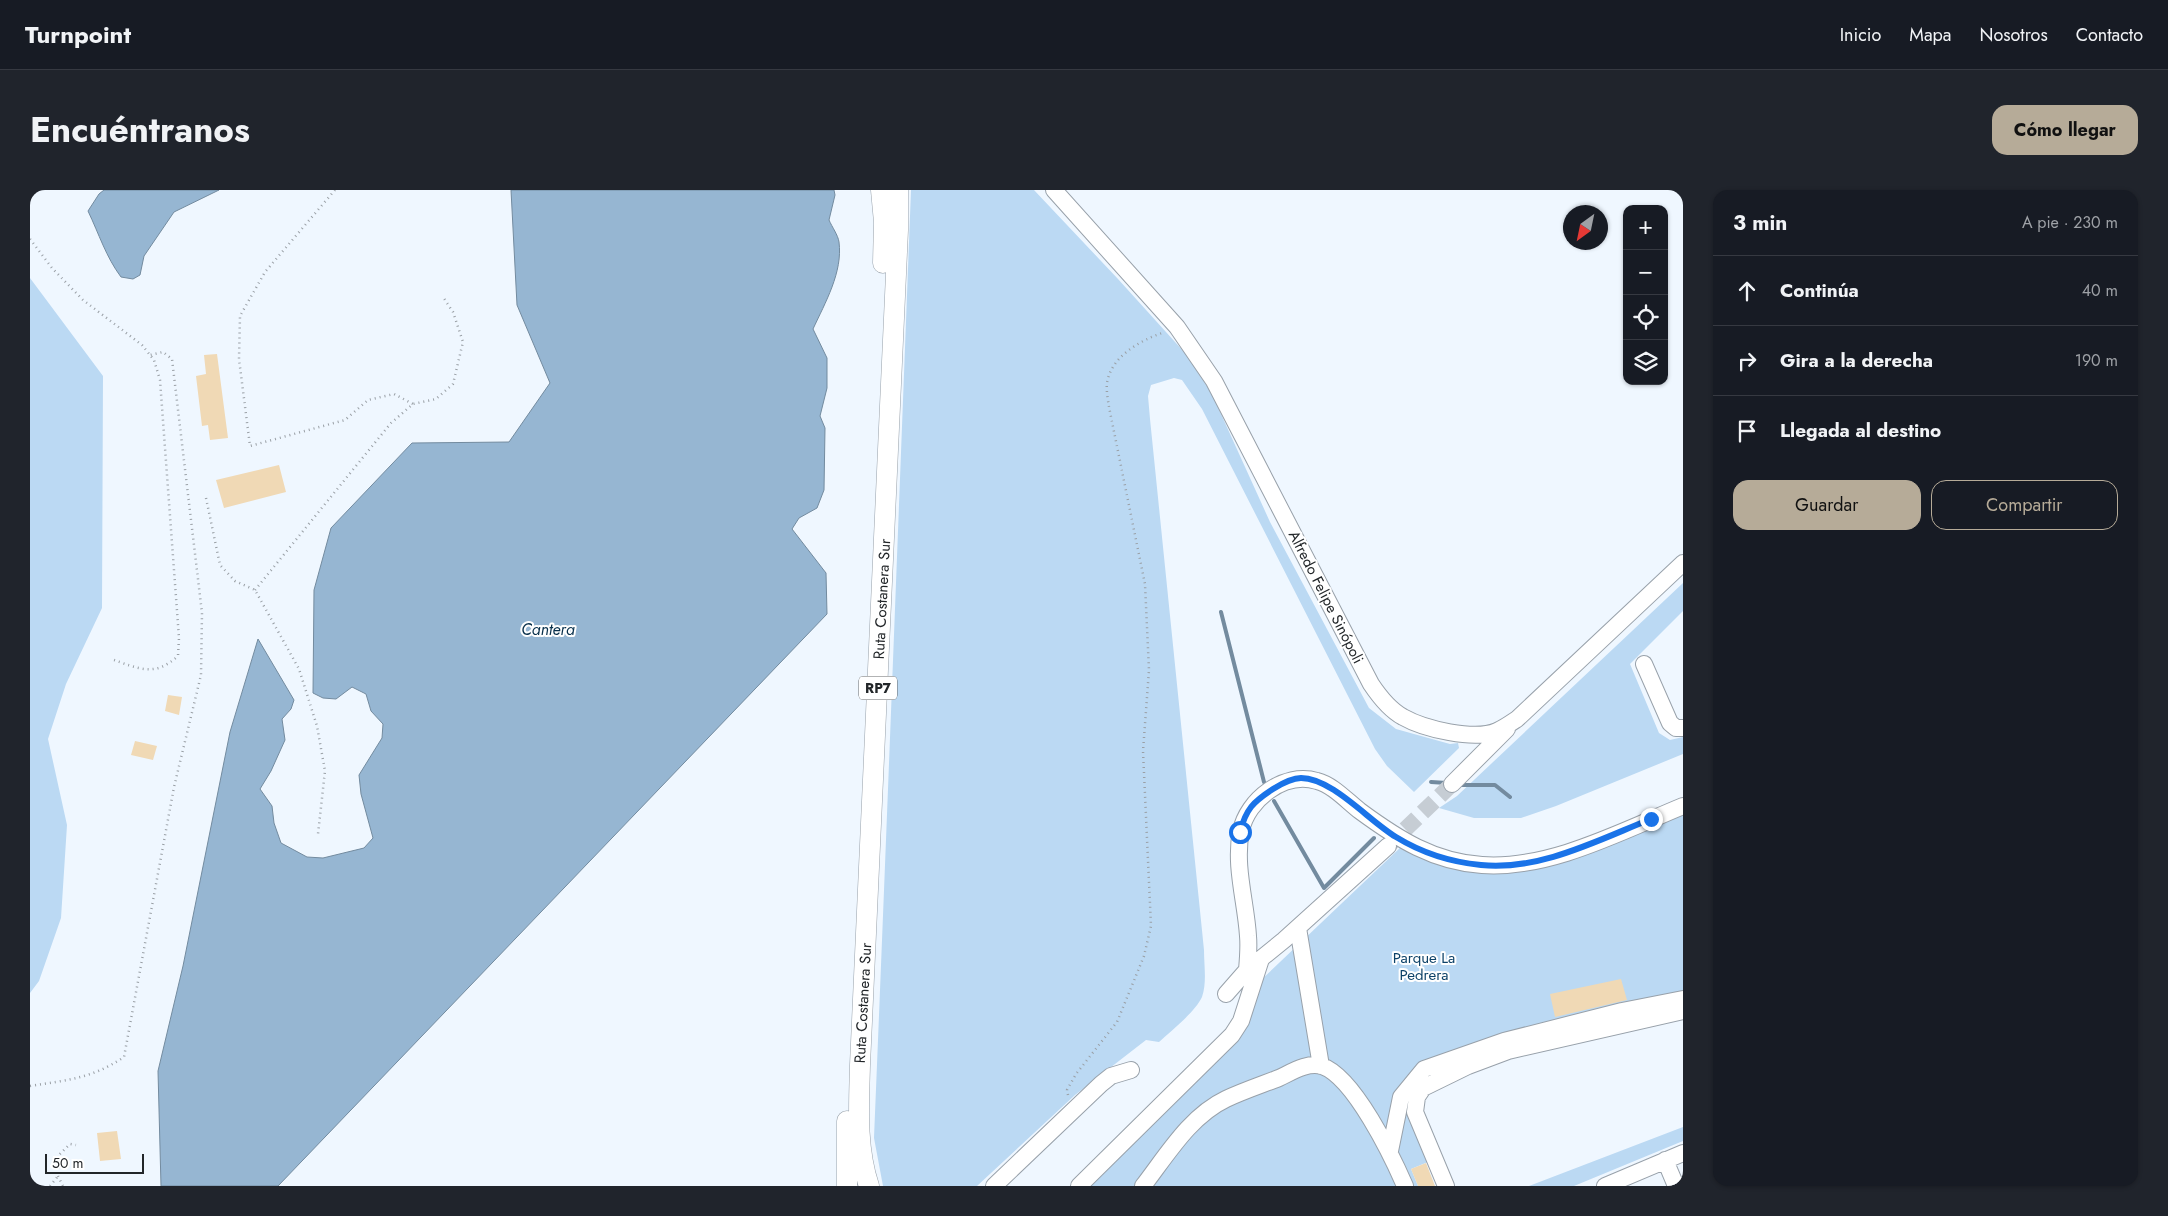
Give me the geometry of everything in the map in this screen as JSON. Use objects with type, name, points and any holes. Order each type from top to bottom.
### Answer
[{"type":"main road","name":"Ruta Costanera Sur","points":[[847,1186],[847,1069],[882,315],[884,222],[881,190]]},
{"type":"main road","name":"Ruta Costanera Sur","points":[[869,1186],[862,1155],[859,1120],[860,1065],[888,466],[898,190]]},
{"type":"street","name":"Alfredo Felipe Sinópoli","points":[[1054,190],[1177,327],[1214,381],[1371,684],[1379,695],[1402,717],[1421,725],[1465,734],[1486,734],[1497,731],[1517,719],[1683,562]]},
{"type":"street","points":[[1644,664],[1670,723],[1676,728],[1683,728]]},
{"type":"street","points":[[1452,784],[1517,719]]},
{"type":"street","points":[[1247,970],[1248,936],[1238,857],[1240,832],[1245,815],[1252,804],[1281,784],[1300,778],[1318,781],[1335,791],[1396,837],[1419,849],[1443,859],[1482,865],[1518,865],[1566,852],[1683,806]]},
{"type":"street","points":[[1226,994],[1247,970],[1298,928],[1388,846]]},
{"type":"street","points":[[1298,928],[1321,1066]]},
{"type":"street","points":[[1079,1186],[1232,1035],[1241,1021],[1262,959]]},
{"type":"street","points":[[1390,1151],[1401,1097],[1424,1068],[1504,1041],[1622,1011],[1683,999]]},
{"type":"street","points":[[1446,1186],[1414,1112],[1417,1097],[1423,1088],[1468,1066],[1508,1051],[1683,1011]]},
{"type":"street","points":[[1143,1186],[1185,1132],[1203,1114],[1225,1099],[1304,1066],[1321,1066],[1338,1076],[1366,1111],[1390,1151],[1405,1186]]},
{"type":"street","points":[[994,1186],[1100,1084],[1111,1076],[1131,1070]]},
{"type":"street","points":[[1605,1186],[1683,1153]]},
{"type":"street","points":[[1665,1160],[1676,1186]]},
{"type":"path","points":[[335,190],[264,272],[240,316],[239,359],[250,446],[345,420],[368,400],[394,394],[413,404]]},
{"type":"path","points":[[30,239],[52,268],[83,300],[142,345],[154,360],[160,380],[179,638],[178,656],[167,666],[152,670],[111,659]]},
{"type":"path","points":[[255,590],[391,423],[413,404],[436,399],[453,384],[463,342],[453,312],[443,297]]},
{"type":"path","points":[[1071,1112],[1067,1090],[1076,1074],[1117,1022],[1144,956],[1151,926],[1143,751],[1150,670],[1145,584],[1109,407],[1107,384],[1115,364],[1126,352],[1152,336],[1177,327]]},
{"type":"path","points":[[30,1086],[89,1076],[105,1070],[124,1057],[174,786],[201,675],[202,613],[172,359],[163,352],[150,355]]},
{"type":"path","points":[[206,498],[220,565],[235,581],[255,590],[299,669],[317,726],[325,771],[318,834]]},
{"type":"path","points":[[63,1186],[58,1176],[59,1155],[70,1144],[76,1144]]},
{"type":"path","points":[[50,1186],[58,1176]]},
{"type":"green space","points":[[911,190],[1034,190],[1185,353],[1211,392],[1270,522],[1369,708],[1396,729],[1450,744],[1458,743],[1459,748],[1414,792],[1387,766],[1375,749],[1202,409],[1182,380],[1174,378],[1151,385],[1148,396],[1150,419],[1204,950],[1204,992],[1194,1009],[1159,1042],[1146,1040],[1075,1095],[977,1186],[883,1186],[874,1138]]},
{"type":"green space","points":[[30,278],[103,376],[102,608],[66,684],[48,739],[67,825],[61,918],[39,981],[30,993]]},
{"type":"green space","points":[[1683,583],[1683,611],[1630,664],[1659,733],[1670,740],[1683,737],[1683,754],[1556,806],[1521,818],[1474,818],[1439,808],[1457,796]]},
{"type":"green space","name":"Parque La Pedrera","points":[[1683,812],[1683,1005],[1439,1072],[1410,1118],[1428,1162],[1411,1169],[1418,1186],[1088,1186],[1232,1044],[1259,982],[1402,846],[1477,870]]},
{"type":"green space","points":[[1683,1127],[1683,1141],[1574,1186],[1529,1186]]},
{"type":"water","points":[[104,190],[219,190],[174,212],[144,256],[140,275],[133,279],[121,277],[107,253],[88,211],[99,194]]},
{"type":"water","name":"Cantera","points":[[511,190],[834,190],[835,195],[829,220],[839,242],[840,253],[836,276],[813,329],[827,358],[827,388],[820,416],[825,428],[824,490],[817,508],[799,518],[792,529],[826,573],[827,614],[278,1186],[161,1186],[158,1071],[183,966],[230,732],[258,639],[294,700],[291,709],[282,719],[285,740],[271,771],[260,789],[272,806],[274,823],[281,843],[307,857],[323,858],[364,848],[373,838],[361,794],[359,775],[382,738],[383,724],[371,711],[366,694],[352,687],[336,699],[323,698],[313,693],[314,590],[331,528],[412,443],[509,442],[550,383],[517,305]]},
{"type":"building","points":[[217,354],[228,438],[210,440],[208,425],[202,426],[196,376],[206,374],[204,355]]},
{"type":"building","points":[[279,465],[286,492],[224,508],[216,480]]},
{"type":"building","points":[[168,695],[182,697],[179,715],[165,711]]},
{"type":"building","points":[[135,741],[157,746],[153,760],[131,755]]},
{"type":"building","points":[[1621,979],[1627,1000],[1555,1017],[1550,994]]},
{"type":"building","points":[[117,1131],[121,1159],[100,1161],[97,1133]]},
{"type":"building","points":[[1426,1163],[1435,1186],[1418,1186],[1411,1169]]},
{"type":"waterway","points":[[1221,612],[1264,782]]},
{"type":"waterway","points":[[1431,782],[1447,783]]},
{"type":"waterway","points":[[1459,785],[1495,785],[1510,797]]},
{"type":"waterway","points":[[1274,801],[1324,888],[1374,838]]},
{"type":"tunnel","points":[[1388,846],[1452,784]]},
{"type":"route","points":[[1240,832],[1245,815],[1252,804],[1281,784],[1300,778],[1318,781],[1335,791],[1396,837],[1419,849],[1443,859],[1482,865],[1518,865],[1544,859],[1574,850],[1651,819]]}]
